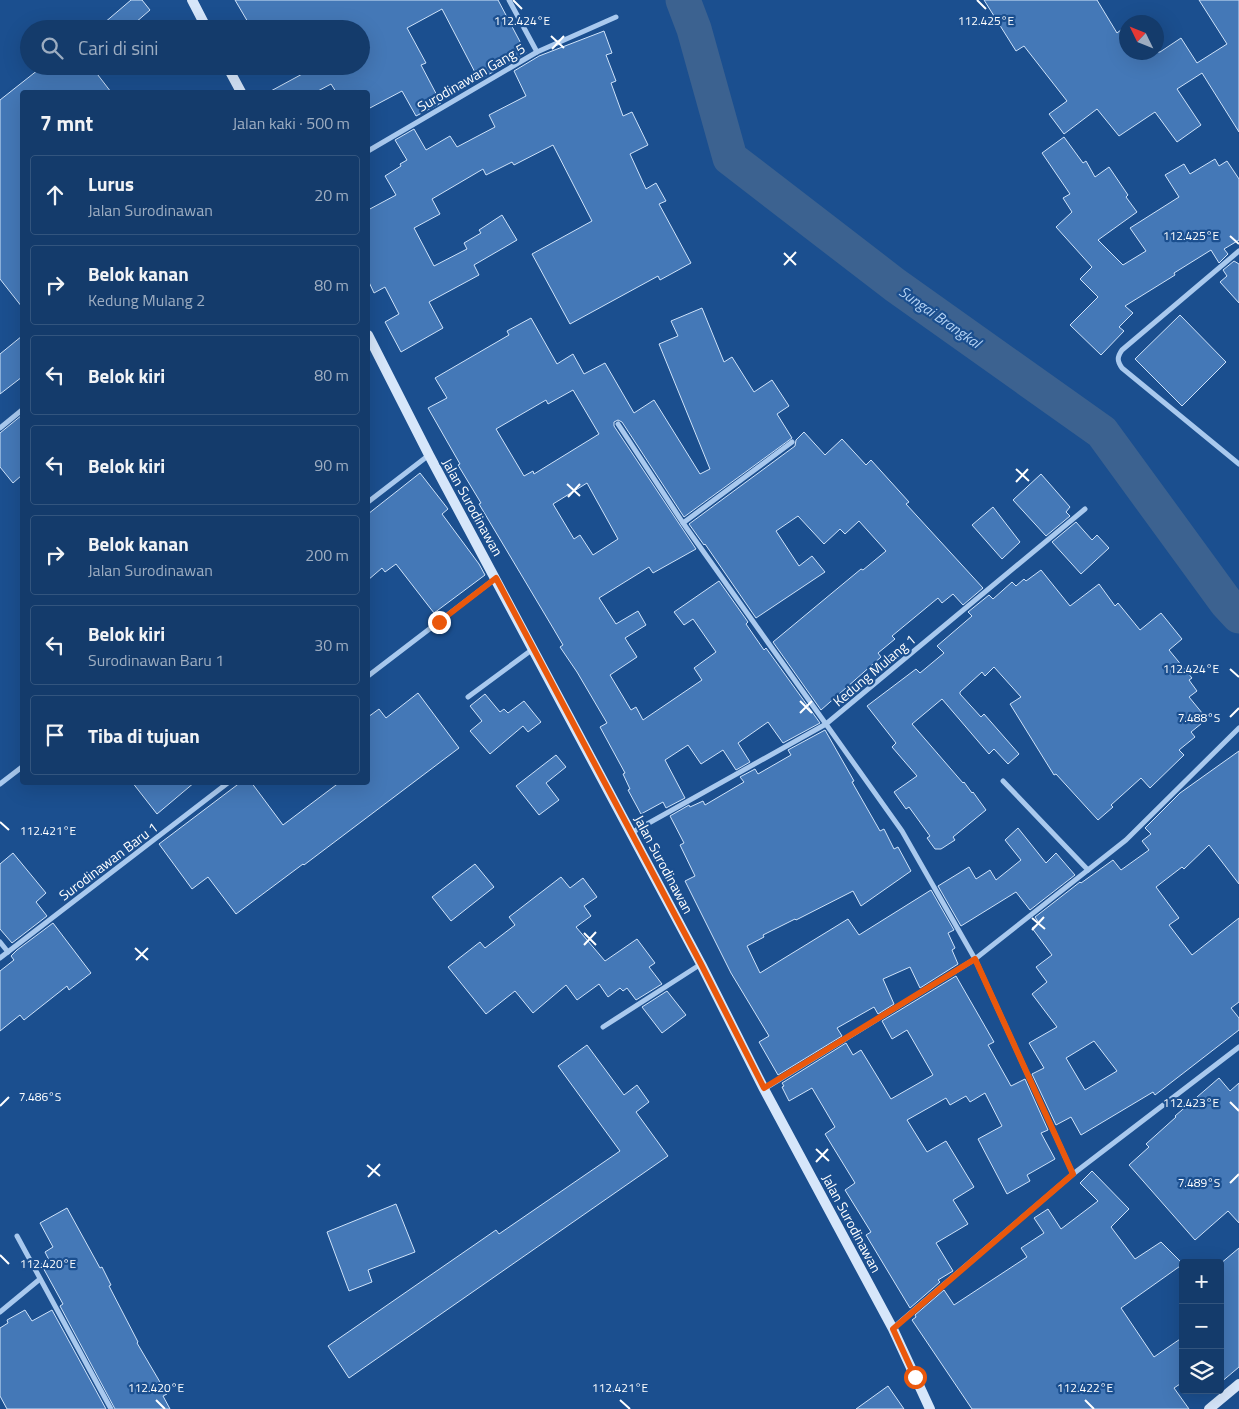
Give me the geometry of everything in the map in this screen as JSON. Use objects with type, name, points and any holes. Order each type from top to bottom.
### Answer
[{"type":"main road","points":[[192,0],[202,20]]},
{"type":"main road","points":[[232,75],[240,90]]},
{"type":"main road","name":"Jalan Surodinawan","points":[[370,339],[429,454],[893,1329],[930,1409]]},
{"type":"main road","points":[[1209,1409],[1239,1384]]},
{"type":"street","points":[[508,0],[537,52]]},
{"type":"street","name":"Surodinawan Gang 5","points":[[370,150],[537,52],[616,17]]},
{"type":"street","points":[[1239,251],[1118,355],[1118,362],[1122,368],[1239,464]]},
{"type":"street","points":[[0,428],[20,412]]},
{"type":"street","points":[[618,424],[683,523],[902,830],[975,959],[1073,1174]]},
{"type":"street","points":[[683,523],[792,442]]},
{"type":"street","points":[[370,500],[429,454]]},
{"type":"street","name":"Kedung Mulang 1","points":[[631,832],[826,724],[1085,510]]},
{"type":"street","points":[[370,674],[496,578]]},
{"type":"street","points":[[468,697],[533,649]]},
{"type":"street","points":[[764,1088],[975,959],[1126,840],[1239,728]]},
{"type":"street","points":[[0,784],[20,769]]},
{"type":"street","points":[[1003,781],[1088,870]]},
{"type":"street","name":"Surodinawan Baru 1","points":[[0,958],[225,785]]},
{"type":"street","points":[[0,942],[8,952]]},
{"type":"street","points":[[603,1027],[701,964]]},
{"type":"street","points":[[893,1329],[1073,1174],[1239,1047]]},
{"type":"street","points":[[17,1236],[111,1409]]},
{"type":"street","points":[[0,1312],[40,1279]]},
{"type":"building","points":[[131,0],[142,0],[150,10],[138,20],[108,20]]},
{"type":"building","points":[[235,0],[498,0],[526,53],[479,80],[442,9],[407,28],[426,63],[421,65],[441,103],[416,116],[402,91],[370,108],[370,90],[335,90],[331,84],[320,90],[273,90],[300,75],[370,75],[370,20],[247,20]]},
{"type":"building","points":[[984,0],[1097,0],[1117,33],[1119,31],[1119,60],[1164,60],[1164,49],[1181,38],[1197,63],[1227,44],[1199,0],[1239,0],[1239,132],[1202,73],[1177,89],[1201,125],[1177,142],[1155,112],[1119,136],[1097,109],[1064,134],[1049,114],[1067,101],[1024,46],[1016,51]]},
{"type":"building","points":[[604,31],[612,53],[606,55],[616,81],[611,83],[623,116],[632,112],[648,145],[630,154],[646,189],[656,183],[666,201],[659,204],[691,263],[660,280],[658,276],[570,324],[532,254],[592,221],[553,145],[514,165],[512,162],[486,175],[483,169],[432,199],[440,214],[414,228],[434,266],[467,249],[464,243],[481,233],[479,230],[502,215],[517,240],[474,265],[479,275],[429,302],[443,328],[401,352],[385,322],[399,314],[385,287],[374,293],[370,284],[370,209],[396,195],[385,176],[407,160],[395,140],[414,129],[426,150],[450,136],[457,147],[495,127],[489,115],[526,96],[514,71],[539,56]]},
{"type":"building","points":[[32,75],[98,75],[109,90],[20,90],[20,304],[0,279],[0,100]]},
{"type":"building","points":[[1064,137],[1083,163],[1086,161],[1095,177],[1109,167],[1137,212],[1098,240],[1123,265],[1146,251],[1130,228],[1179,197],[1165,175],[1184,164],[1190,174],[1215,159],[1219,166],[1227,161],[1239,179],[1239,240],[1224,249],[1228,254],[1219,263],[1211,250],[1125,306],[1133,313],[1119,327],[1124,331],[1101,355],[1070,325],[1098,297],[1080,279],[1092,267],[1056,227],[1072,212],[1063,198],[1070,194],[1042,153]]},
{"type":"building","points":[[1234,261],[1239,264],[1239,303],[1220,282],[1227,276],[1223,270]]},
{"type":"building","points":[[702,308],[724,362],[732,357],[754,392],[772,380],[789,406],[777,414],[792,438],[684,517],[622,422],[618,420],[614,422],[614,426],[696,549],[653,573],[649,567],[599,598],[616,624],[638,611],[646,625],[625,638],[637,657],[610,675],[631,710],[636,707],[643,720],[702,680],[694,668],[716,652],[693,619],[684,625],[674,612],[719,581],[748,622],[746,624],[764,650],[766,648],[820,723],[783,743],[768,722],[738,743],[750,762],[736,770],[723,750],[701,764],[688,745],[665,760],[685,798],[666,808],[663,802],[641,814],[628,790],[630,789],[623,774],[625,773],[600,727],[607,723],[560,647],[563,645],[479,504],[481,503],[458,465],[460,464],[428,408],[447,398],[435,378],[509,335],[507,331],[531,318],[557,364],[573,354],[584,374],[605,363],[634,413],[654,400],[700,474],[710,469],[659,344],[678,336],[671,321]],"holes":[[[573,390],[599,434],[534,474],[533,471],[524,476],[496,429],[546,400],[548,404]],[[587,483],[618,539],[593,555],[580,535],[574,539],[553,504]]]},
{"type":"building","points":[[1180,315],[1226,362],[1182,406],[1135,359]]},
{"type":"building","points":[[20,338],[20,379],[0,394],[0,354]]},
{"type":"building","points":[[20,417],[20,477],[13,483],[0,467],[0,433]]},
{"type":"building","points":[[804,432],[825,455],[842,439],[866,465],[871,460],[909,502],[906,504],[983,588],[963,605],[953,594],[942,603],[938,598],[892,636],[895,639],[878,653],[881,657],[821,710],[773,642],[861,569],[863,570],[886,551],[859,521],[845,534],[840,529],[824,544],[798,516],[776,531],[799,566],[812,556],[825,572],[756,618],[689,524],[795,446],[796,440]]},
{"type":"building","points":[[420,473],[448,509],[442,514],[485,575],[434,613],[396,564],[385,572],[382,568],[370,578],[370,512]]},
{"type":"building","points":[[1041,474],[1070,507],[1066,512],[1070,516],[1046,536],[1013,500]]},
{"type":"building","points":[[993,507],[1020,542],[1002,559],[972,525]]},
{"type":"building","points":[[1076,522],[1092,540],[1097,535],[1109,548],[1081,574],[1052,542]]},
{"type":"building","points":[[1041,570],[1070,606],[1099,584],[1115,606],[1118,603],[1140,630],[1161,613],[1182,639],[1169,650],[1192,678],[1189,680],[1197,691],[1189,697],[1207,719],[1191,732],[1195,737],[1179,750],[1184,755],[1150,788],[1141,778],[1111,805],[1113,807],[1098,820],[1056,774],[1054,775],[1010,704],[1021,697],[994,667],[985,676],[982,672],[960,694],[981,717],[984,714],[1019,754],[1008,764],[994,749],[989,754],[942,699],[912,724],[973,792],[986,810],[953,837],[955,840],[941,849],[935,849],[927,838],[930,836],[909,807],[906,809],[894,792],[917,776],[892,747],[896,743],[867,706],[916,669],[920,673],[944,653],[937,646],[972,616],[968,612],[989,595],[993,599],[1012,582],[1016,586],[1024,579],[1026,581]]},
{"type":"building","points":[[418,693],[459,748],[236,914],[208,877],[192,889],[159,844],[237,785],[253,785],[283,825],[336,785],[370,785],[370,716],[379,709],[386,718]]},
{"type":"building","points":[[485,694],[500,712],[504,709],[508,713],[524,701],[541,722],[528,732],[523,726],[490,754],[470,731],[482,721],[470,706]]},
{"type":"building","points":[[825,730],[880,831],[884,829],[894,849],[898,847],[911,871],[861,906],[853,891],[763,935],[764,937],[747,946],[760,973],[848,919],[859,935],[931,890],[954,930],[948,933],[955,948],[952,950],[958,964],[920,988],[910,967],[883,979],[894,1004],[878,1014],[874,1007],[837,1028],[842,1036],[778,1075],[759,1042],[769,1036],[731,973],[685,881],[695,876],[680,845],[684,843],[670,816],[689,805],[690,807],[703,801],[705,805],[744,782],[740,777],[755,769],[758,774],[791,755],[788,750]]},
{"type":"building","points":[[1239,751],[1239,884],[1209,845],[1184,869],[1182,867],[1156,887],[1179,918],[1169,925],[1192,955],[1239,918],[1239,1002],[1231,1008],[1239,1018],[1239,1030],[1155,1095],[1153,1092],[1081,1135],[1071,1117],[1056,1125],[1032,1074],[1044,1068],[1029,1043],[1057,1027],[1032,994],[1047,982],[1036,967],[1052,955],[1032,928],[1039,923],[1035,917],[1080,882],[1113,860],[1121,870],[1149,850],[1142,841],[1151,834],[1145,828],[1180,793]],"holes":[[[1094,1041],[1117,1071],[1085,1090],[1066,1058]]]},
{"type":"building","points":[[556,755],[566,767],[546,783],[559,800],[539,815],[516,786]]},
{"type":"building","points":[[134,785],[191,785],[157,814]]},
{"type":"building","points":[[1018,828],[1046,863],[1056,853],[1075,875],[1030,910],[1016,892],[961,926],[938,886],[969,867],[976,879],[990,870],[996,880],[1021,860],[1005,840]]},
{"type":"building","points":[[13,853],[46,893],[36,902],[47,916],[12,943],[0,929],[0,864]]},
{"type":"building","points":[[475,864],[494,887],[451,921],[432,897]]},
{"type":"building","points":[[561,877],[570,888],[583,878],[597,897],[584,906],[591,916],[576,927],[605,961],[637,939],[655,963],[649,967],[662,984],[636,1000],[627,988],[623,991],[620,988],[608,997],[599,984],[577,1000],[566,985],[533,1013],[515,991],[486,1014],[448,967],[480,942],[485,948],[515,925],[509,917]]},
{"type":"building","points":[[53,923],[91,973],[69,990],[67,986],[24,1020],[20,1015],[0,1031],[0,971],[14,960],[11,956],[17,950]]},
{"type":"building","points":[[956,976],[994,1042],[988,1045],[1011,1086],[1025,1079],[1048,1130],[1041,1133],[1055,1159],[1027,1175],[1030,1181],[1007,1194],[978,1139],[1002,1126],[985,1093],[970,1102],[966,1096],[950,1105],[946,1098],[907,1120],[927,1152],[946,1141],[974,1187],[953,1200],[968,1224],[936,1243],[953,1271],[938,1280],[940,1282],[910,1308],[866,1235],[871,1232],[845,1190],[855,1183],[825,1134],[835,1127],[812,1088],[789,1101],[782,1083],[846,1043],[853,1055],[861,1050],[891,1099],[933,1075],[907,1030],[892,1039],[882,1021]]},
{"type":"building","points":[[667,991],[686,1015],[662,1033],[642,1007]]},
{"type":"building","points":[[587,1045],[624,1095],[637,1085],[649,1102],[636,1112],[668,1156],[349,1378],[328,1346],[496,1230],[499,1234],[620,1151],[558,1066]]},
{"type":"building","points":[[1219,1078],[1230,1091],[1239,1083],[1239,1223],[1228,1211],[1195,1240],[1129,1165],[1149,1147],[1146,1144]]},
{"type":"building","points":[[1092,1171],[1129,1209],[1111,1227],[1135,1259],[1161,1242],[1179,1260],[1179,1267],[1121,1308],[1154,1357],[1179,1340],[1179,1385],[1174,1388],[1189,1409],[972,1409],[912,1320],[916,1317],[915,1315],[944,1290],[954,1305],[1027,1257],[1021,1248],[1044,1233],[1034,1218],[1048,1209],[1061,1229],[1098,1201],[1080,1183]]},
{"type":"building","points":[[396,1204],[415,1252],[368,1270],[372,1282],[349,1291],[327,1232]]},
{"type":"building","points":[[67,1208],[100,1268],[102,1267],[111,1285],[109,1286],[137,1343],[167,1394],[163,1396],[170,1409],[115,1409],[60,1306],[63,1304],[41,1264],[49,1260],[45,1252],[53,1247],[40,1223]]},
{"type":"building","points":[[1239,1248],[1239,1367],[1224,1380],[1224,1304],[1224,1261]]},
{"type":"building","points":[[25,1310],[32,1321],[52,1310],[106,1409],[7,1409],[0,1396],[0,1328],[8,1323],[7,1320]]},
{"type":"building","points":[[888,1386],[904,1409],[856,1409]]},
{"type":"waterway","name":"Sungai Brangkal","points":[[683,0],[694,29],[730,158],[895,285],[1102,432],[1226,602],[1239,616]]},
{"type":"route","points":[[439,622],[496,578],[701,964],[764,1088],[975,959],[1073,1174],[893,1329],[915,1377]]}]
